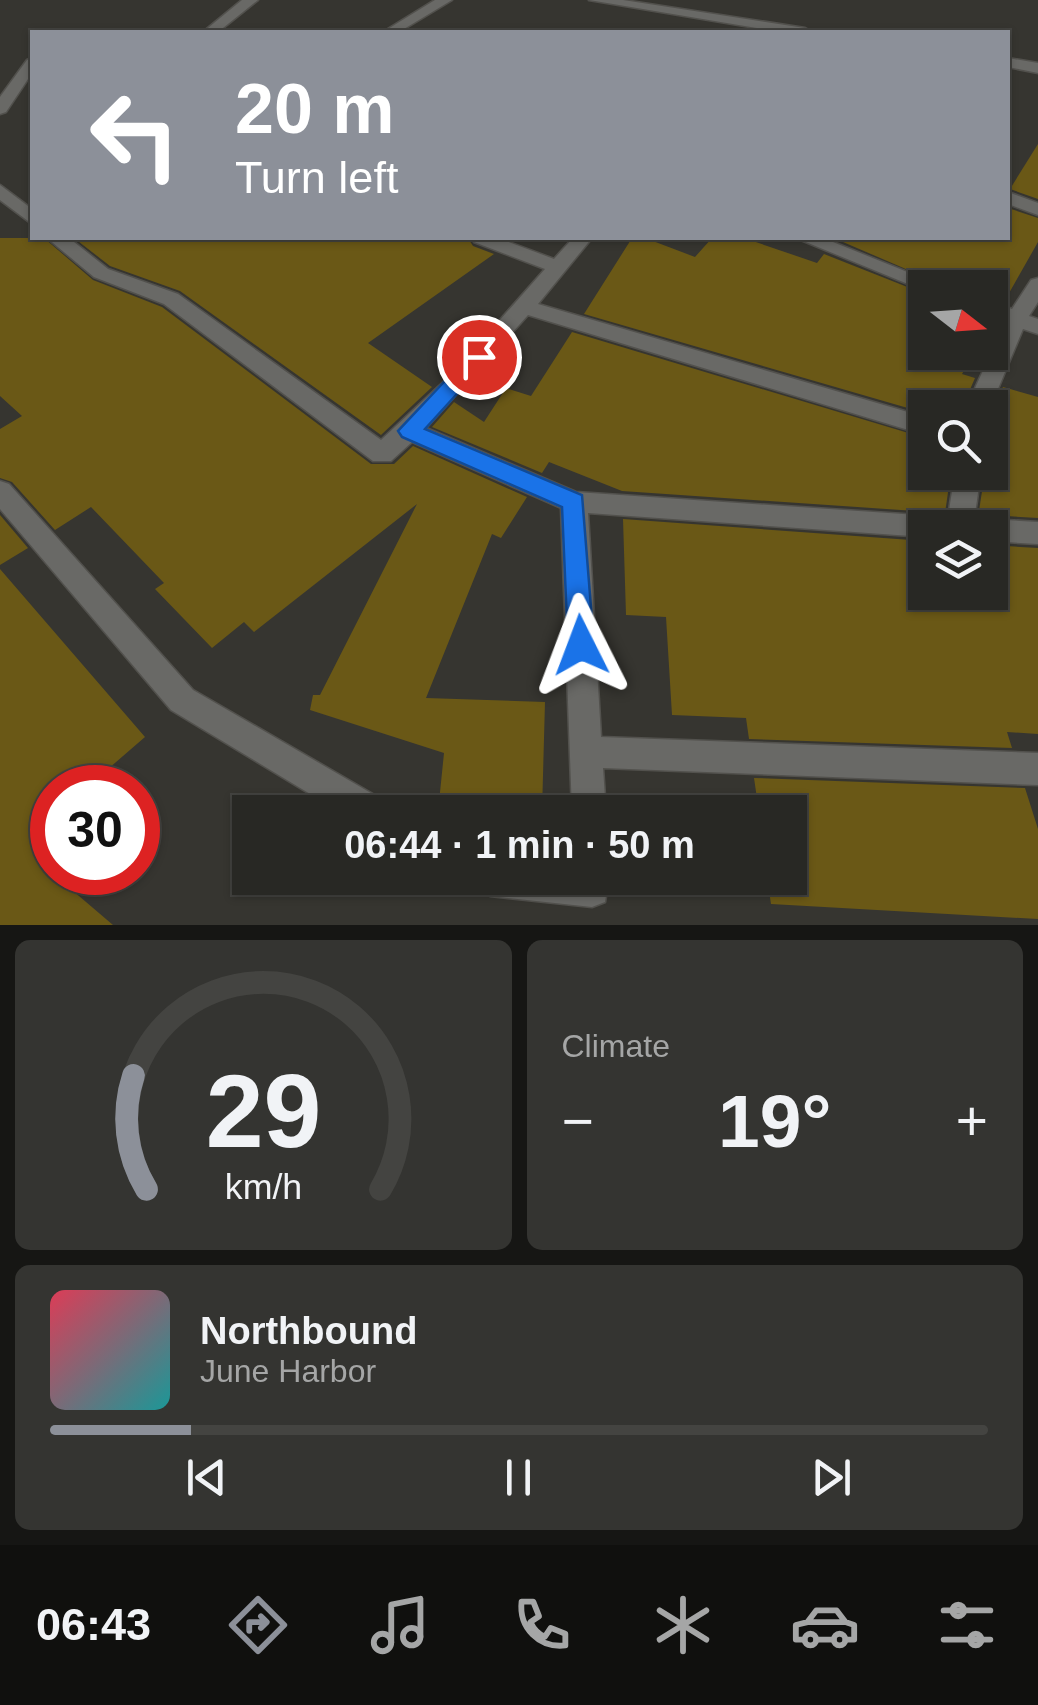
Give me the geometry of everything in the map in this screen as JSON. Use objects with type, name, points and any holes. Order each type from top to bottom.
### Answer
[{"type":"street","points":[[213,30],[251,0]]},
{"type":"street","points":[[393,30],[445,0]]},
{"type":"street","points":[[596,0],[784,30]]},
{"type":"street","points":[[727,21],[741,0]]},
{"type":"street","points":[[1010,63],[1038,68]]},
{"type":"street","points":[[0,109],[30,72]]},
{"type":"street","points":[[0,191],[30,216]]},
{"type":"street","points":[[1010,199],[1038,209]]},
{"type":"street","points":[[59,240],[101,274],[171,300],[382,454],[410,431],[581,240]]},
{"type":"street","points":[[486,240],[557,267]]},
{"type":"street","points":[[811,240],[908,277]]},
{"type":"street","points":[[988,390],[1027,322],[1038,285]]},
{"type":"street","points":[[525,307],[908,421]]},
{"type":"street","points":[[410,431],[574,502],[908,525]]},
{"type":"street","points":[[0,490],[182,700],[342,795]]},
{"type":"street","points":[[574,502],[588,795]]},
{"type":"street","points":[[1008,531],[1038,533]]},
{"type":"street","points":[[586,752],[1038,769]]},
{"type":"building","points":[[1038,144],[1038,199],[1010,189]]},
{"type":"building","points":[[1010,209],[1038,218],[1038,242],[1008,295],[1008,270],[908,270],[838,240],[1010,240]]},
{"type":"building","points":[[0,238],[46,240],[93,280],[162,307],[371,464],[394,464],[413,446],[527,497],[501,538],[492,534],[426,698],[545,702],[542,795],[440,795],[444,753],[310,710],[313,695],[320,695],[417,504],[254,632],[244,622],[212,648],[155,589],[164,583],[91,507],[55,530],[12,482],[0,478],[0,429],[22,416],[0,396]]},
{"type":"building","points":[[77,240],[469,240],[473,246],[494,254],[368,343],[432,387],[381,435],[180,291],[110,266]]},
{"type":"building","points":[[631,240],[650,240],[695,257],[710,240],[750,240],[817,263],[824,254],[908,287],[908,370],[964,370],[962,374],[975,378],[970,390],[908,390],[908,408],[584,314]]},
{"type":"building","points":[[572,332],[908,433],[908,490],[948,490],[945,510],[622,491],[549,462],[542,473],[432,427],[454,402],[484,422],[506,388],[531,396]]},
{"type":"building","points":[[1003,387],[1038,397],[1038,518],[1008,516],[1008,510],[979,510],[982,490],[1008,490],[1008,390],[1001,390]]},
{"type":"building","points":[[0,515],[28,548],[0,565]]},
{"type":"building","points":[[623,519],[908,540],[908,610],[1008,610],[1008,546],[1038,548],[1038,734],[1007,732],[1012,748],[749,739],[746,718],[672,715],[666,617],[626,615]]},
{"type":"building","points":[[0,569],[145,737],[113,765],[30,765],[30,895],[78,895],[113,925],[0,925]]},
{"type":"building","points":[[754,778],[1025,788],[1038,829],[1038,919],[771,904],[770,895],[807,895],[807,795],[756,795]]},
{"type":"route","points":[[479,357],[410,431],[574,502],[581,645]]}]
